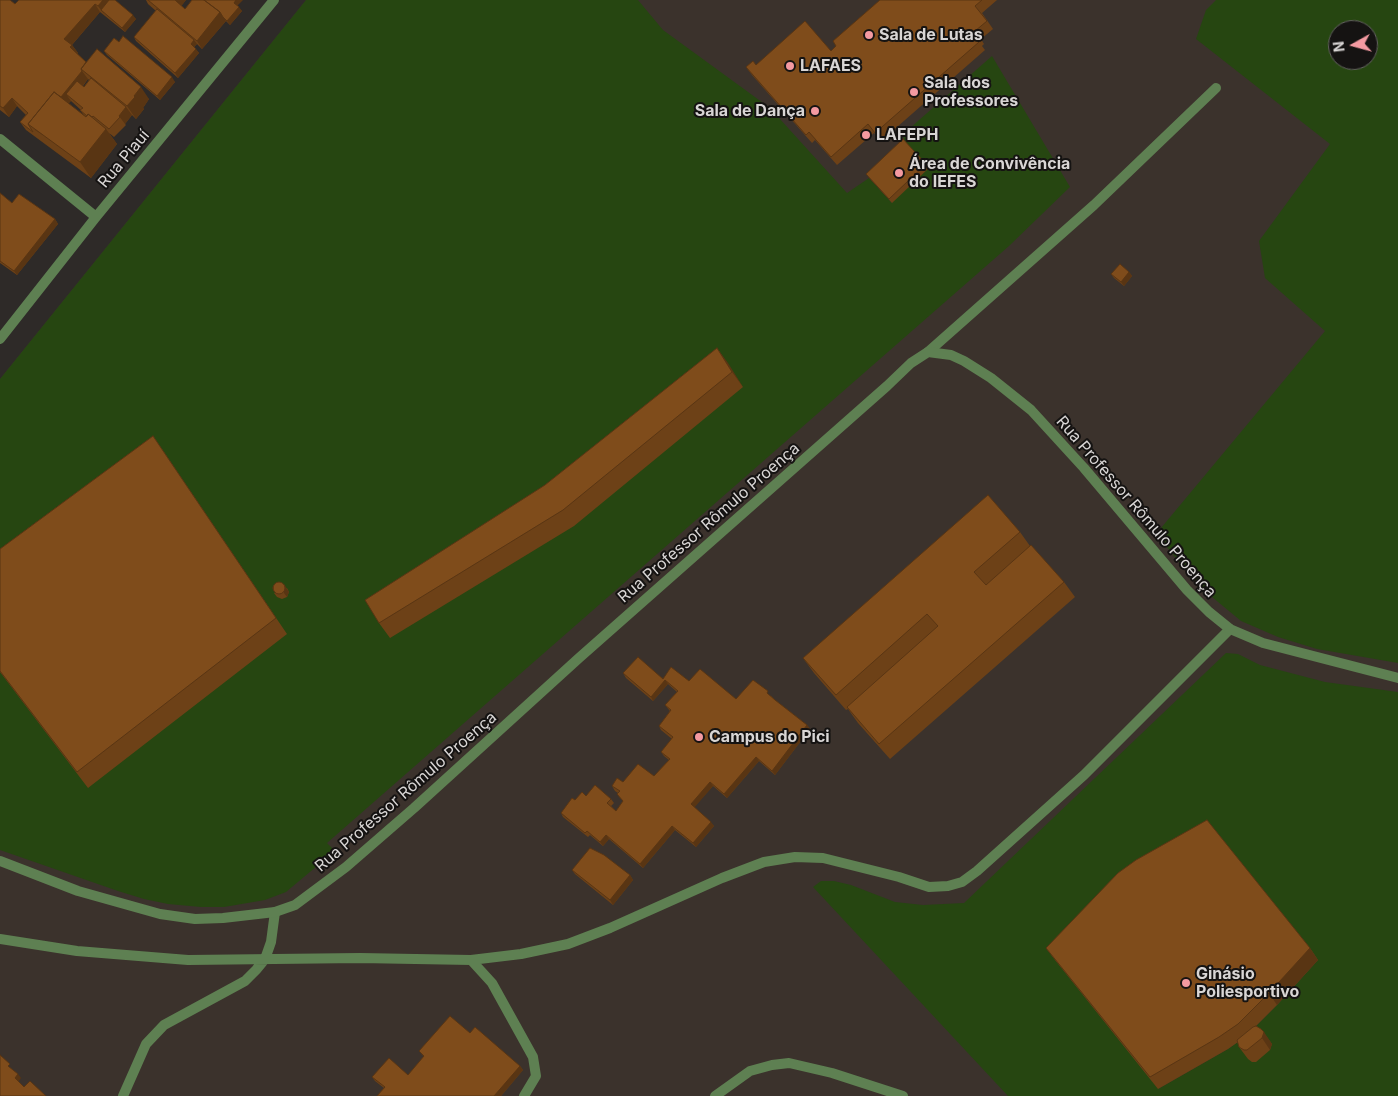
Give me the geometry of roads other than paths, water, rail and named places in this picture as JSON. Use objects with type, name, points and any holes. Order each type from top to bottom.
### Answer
[{"type":"street","name":"Rua Piauí","points":[[0,339],[96,217],[274,0]]},
{"type":"street","points":[[928,352],[1094,205],[1216,88]]},
{"type":"street","points":[[0,139],[96,217]]},
{"type":"street","name":"Rua Professor Rômulo Proença","points":[[0,861],[78,891],[160,914],[195,919],[252,915],[275,912],[295,906],[346,867],[414,808],[579,658],[911,363],[928,352],[951,355],[964,361],[991,378],[1031,410],[1084,468],[1187,590],[1209,612],[1230,629],[1263,643],[1398,678]]},
{"type":"street","points":[[0,939],[77,951],[169,958],[471,960],[521,954],[568,944],[610,928],[722,878],[771,860],[794,857],[822,858],[899,877],[929,887],[948,886],[962,882],[977,871],[1084,775],[1230,629]]},
{"type":"street","points":[[124,1096],[146,1044],[164,1025],[244,981],[256,970],[265,959],[271,942],[275,912]]},
{"type":"street","points":[[471,960],[492,983],[533,1057],[536,1076],[524,1096]]},
{"type":"street","points":[[715,1096],[750,1071],[772,1064],[789,1063],[832,1073],[903,1096]]},
{"type":"place","name":"Sala de Lutas","points":[[869,35]]},
{"type":"place","name":"LAFAES","points":[[790,66]]},
{"type":"place","name":"Sala dos Professores","points":[[914,92]]},
{"type":"place","name":"Sala de Dança","points":[[815,111]]},
{"type":"place","name":"LAFEPH","points":[[866,135]]},
{"type":"place","name":"Área de Convivência do IEFES","points":[[899,173]]},
{"type":"place","name":"Campus do Pici","points":[[699,737]]},
{"type":"place","name":"Ginásio Poliesportivo","points":[[1186,983]]}]
